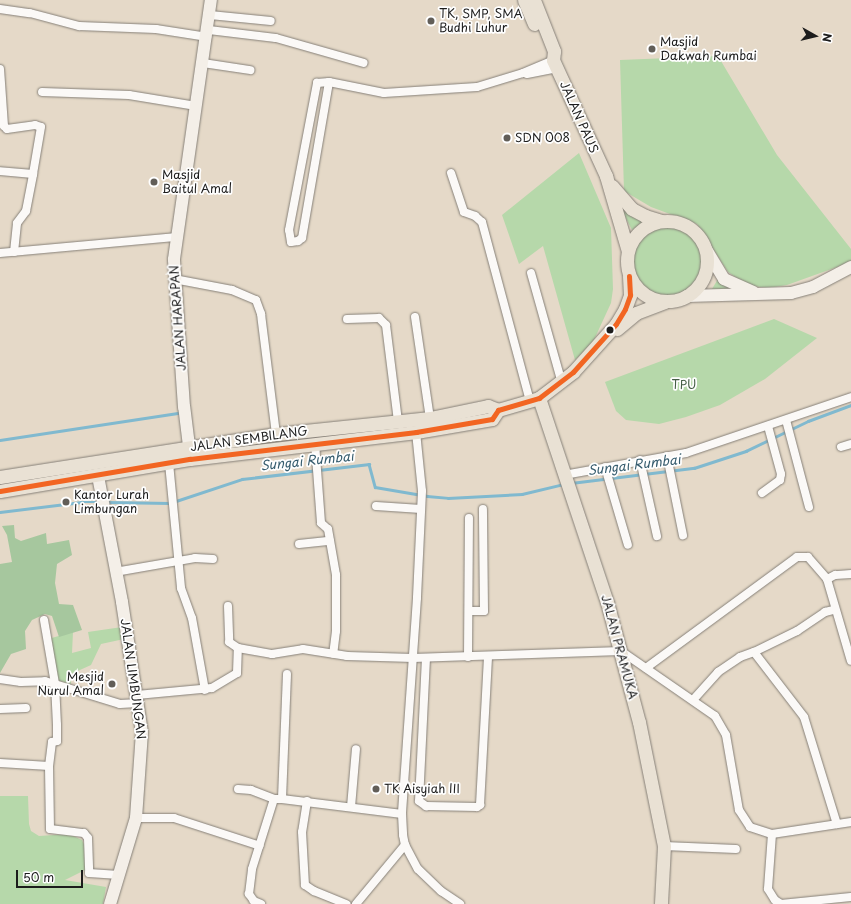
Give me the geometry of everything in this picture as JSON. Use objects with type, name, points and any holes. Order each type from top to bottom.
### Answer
[{"type":"main road","name":"JALAN PAUS","points":[[524,0],[547,54],[554,62],[606,176],[618,195],[632,208],[645,216],[660,221]]},
{"type":"main road","name":"JALAN PAUS","points":[[534,0],[554,51],[554,62]]},
{"type":"main road","name":"JALAN PAUS","points":[[606,176],[628,251]]},
{"type":"main road","points":[[671,220],[689,227],[701,240],[706,249],[706,269],[703,279],[687,296],[666,301],[645,295],[630,276],[628,251],[641,230],[660,221],[671,220]]},
{"type":"main road","name":"JALAN SEMBILANG","points":[[0,491],[98,476],[169,463],[316,443],[416,432],[492,412],[534,399],[573,372],[597,346],[625,309],[630,295],[630,276]]},
{"type":"main road","name":"JALAN SEMBILANG","points":[[597,346],[636,313],[666,301]]},
{"type":"main road","name":"JALAN PRAMUKA","points":[[534,399],[570,492],[621,650],[655,789],[664,846],[661,904]]},
{"type":"main road","name":"JALAN SEMBILANG","points":[[0,477],[189,446],[276,434],[492,412]]},
{"type":"street","name":"JALAN HARAPAN","points":[[189,446],[174,279],[177,237],[208,34],[211,0]]},
{"type":"street","points":[[0,9],[30,13],[79,26],[156,28],[208,34],[276,38],[364,63]]},
{"type":"street","points":[[210,16],[271,21]]},
{"type":"street","points":[[329,82],[302,238],[298,241],[291,242],[289,230],[300,167],[314,88],[319,82],[329,82],[384,93],[477,87],[554,62]]},
{"type":"street","points":[[203,63],[250,70]]},
{"type":"street","points":[[0,69],[4,126],[7,129],[35,125],[41,127],[26,211],[17,223],[14,252]]},
{"type":"street","points":[[42,92],[129,95],[196,106]]},
{"type":"street","points":[[300,167],[314,169]]},
{"type":"street","points":[[0,170],[33,174]]},
{"type":"street","points":[[451,173],[464,212],[475,216],[482,222],[534,399]]},
{"type":"street","points":[[0,253],[177,237]]},
{"type":"street","points":[[706,249],[724,279],[763,295]]},
{"type":"street","points":[[687,296],[716,293],[763,295],[791,293],[813,287],[851,267]]},
{"type":"street","points":[[531,274],[561,380]]},
{"type":"street","points":[[174,279],[232,290],[256,300],[261,314],[276,434]]},
{"type":"street","points":[[415,317],[430,418]]},
{"type":"street","points":[[347,319],[379,318],[386,325],[398,422]]},
{"type":"street","points":[[564,475],[606,470],[640,460],[686,454],[768,426],[788,427],[851,397]]},
{"type":"street","points":[[762,493],[780,480],[781,474],[768,426]]},
{"type":"street","points":[[788,427],[809,507]]},
{"type":"street","points":[[416,432],[422,494],[413,658],[402,814],[404,845],[418,869],[440,891],[460,904]]},
{"type":"street","points":[[316,443],[321,523],[327,526],[336,575],[336,631],[333,654]]},
{"type":"street","points":[[841,447],[851,444]]},
{"type":"street","points":[[667,456],[683,535]]},
{"type":"street","points":[[640,460],[657,536]]},
{"type":"street","points":[[169,463],[181,588],[192,618],[205,690]]},
{"type":"street","points":[[606,470],[628,545]]},
{"type":"street","name":"JALAN LIMBUNGAN","points":[[98,476],[138,699],[142,751],[136,818],[110,904]]},
{"type":"street","points":[[376,506],[421,509]]},
{"type":"street","points":[[469,611],[484,611],[483,509]]},
{"type":"street","points":[[468,657],[469,518]]},
{"type":"street","points":[[299,544],[330,541]]},
{"type":"street","points":[[646,668],[798,557],[808,557],[827,579],[834,610],[851,661]]},
{"type":"street","points":[[115,572],[178,561],[213,559]]},
{"type":"street","points":[[827,579],[851,574]]},
{"type":"street","points":[[228,606],[229,642],[238,648],[272,654],[303,649],[333,654],[426,658],[621,650],[715,716],[726,735],[739,810],[750,827],[772,834],[851,822]]},
{"type":"street","points":[[693,700],[718,672],[740,657],[754,652],[797,631],[825,612],[834,610]]},
{"type":"street","points":[[44,620],[56,684],[57,741],[52,742],[49,766],[50,829],[84,833],[88,838],[89,873],[119,875]]},
{"type":"street","points":[[0,679],[21,682],[38,680],[56,684],[120,704],[138,699],[205,690],[238,674],[238,648]]},
{"type":"street","points":[[754,652],[804,717],[837,824]]},
{"type":"street","points":[[426,658],[419,801],[426,806],[477,807],[480,805],[488,656]]},
{"type":"street","points":[[261,904],[254,901],[249,894],[252,868],[278,799],[287,674]]},
{"type":"street","points":[[0,709],[26,708]]},
{"type":"street","points":[[351,807],[356,749]]},
{"type":"street","points":[[0,763],[49,766]]},
{"type":"street","points":[[238,789],[251,790],[278,799],[307,801],[402,814]]},
{"type":"street","points":[[307,801],[302,832],[306,884],[314,891],[346,904]]},
{"type":"street","points":[[136,818],[174,818],[260,846]]},
{"type":"street","points":[[772,834],[768,889],[775,900],[781,904],[851,897]]},
{"type":"street","points":[[356,904],[404,845]]},
{"type":"street","points":[[664,846],[736,850]]},
{"type":"green space","points":[[718,56],[777,155],[851,249],[851,262],[787,285],[768,288],[747,285],[728,272],[697,224],[651,207],[624,191],[620,60]]},
{"type":"green space","points":[[579,153],[611,228],[613,289],[611,303],[593,342],[575,360],[543,246],[519,264],[502,215]]},
{"type":"green space","points":[[616,199],[645,221],[632,230]]},
{"type":"green space","points":[[666,226],[679,229],[691,236],[698,248],[701,261],[698,274],[691,286],[679,293],[666,296],[653,293],[641,286],[634,274],[631,261],[634,248],[641,236],[653,229]]},
{"type":"green space","points":[[718,279],[743,291],[712,289]]},
{"type":"green space","name":"TPU","points":[[774,319],[817,338],[765,379],[720,405],[686,417],[659,424],[626,420],[616,411],[605,382]]},
{"type":"green space","points":[[14,525],[15,538],[21,541],[46,533],[47,544],[69,540],[72,555],[57,564],[55,583],[59,604],[73,605],[82,630],[59,637],[52,616],[45,614],[32,620],[25,631],[26,649],[11,654],[0,673],[0,564],[12,562],[7,535],[2,526]]},
{"type":"green space","points":[[122,627],[124,639],[101,644],[91,665],[71,674],[71,684],[57,680],[48,639],[73,632],[72,653],[91,648],[88,632]]},
{"type":"green space","points":[[0,796],[28,796],[29,824],[31,831],[39,836],[69,834],[82,840],[86,849],[87,869],[65,880],[106,887],[103,904],[0,904]]},
{"type":"waterway","name":"Sungai Rumbai","points":[[571,483],[694,468],[746,451],[808,421],[851,405]]},
{"type":"waterway","points":[[0,440],[179,413]]},
{"type":"waterway","name":"Sungai Rumbai","points":[[106,502],[170,503],[242,479],[369,464],[375,487],[427,496],[448,498],[522,494],[564,484]]},
{"type":"waterway","name":"Sungai Rumbai","points":[[0,512],[81,502],[99,502]]},
{"type":"transit line","points":[[0,491],[190,459],[416,432],[492,419],[498,410],[539,398],[573,372],[616,324],[625,309],[630,295],[629,276]]},
{"type":"place","name":"TK, SMP, SMA Budhi Luhur","points":[[431,21]]},
{"type":"place","name":"Masjid Dakwah Rumbai","points":[[652,49]]},
{"type":"place","name":"SDN 008","points":[[507,138]]},
{"type":"place","name":"Masjid Baitul Amal","points":[[154,182]]},
{"type":"place","name":"Kantor Lurah Limbungan","points":[[66,502]]},
{"type":"place","name":"Mesjid Nurul Amal","points":[[112,684]]},
{"type":"place","name":"TK Aisyiah III","points":[[376,789]]}]
